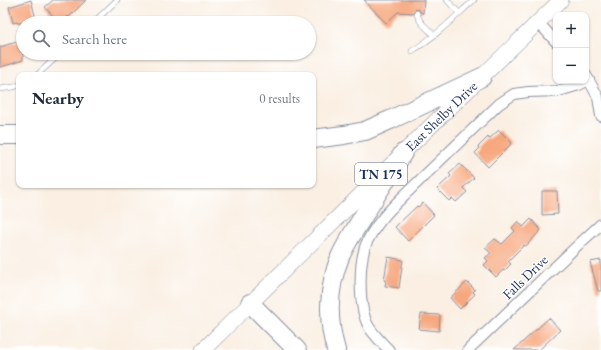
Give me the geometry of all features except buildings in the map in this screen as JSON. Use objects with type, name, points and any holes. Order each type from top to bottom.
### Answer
[{"type":"highway","points":[[316,139],[365,131],[482,77]]},
{"type":"highway","points":[[0,135],[16,135]]},
{"type":"highway","points":[[336,350],[331,326],[330,304],[332,283],[340,258],[357,227],[403,153]]},
{"type":"highway","points":[[250,303],[297,350]]},
{"type":"main road","name":"East Shelby Drive","points":[[203,350],[561,0]]},
{"type":"street","points":[[538,22],[553,39]]},
{"type":"street","points":[[589,80],[598,98],[601,116]]},
{"type":"street","points":[[388,350],[368,326],[363,310],[361,288],[364,253],[367,241],[375,228],[402,197],[499,104],[514,94],[559,91],[579,84]]},
{"type":"street","name":"Falls Drive","points":[[468,350],[601,224]]},
{"type":"lane","points":[[100,16],[117,0]]},
{"type":"lane","points":[[447,0],[459,13]]},
{"type":"lane","points":[[412,51],[425,43],[474,0]]},
{"type":"lane","points":[[417,13],[420,20],[434,35]]},
{"type":"lane","points":[[40,72],[53,60]]},
{"type":"lane","points":[[0,89],[16,86]]}]
